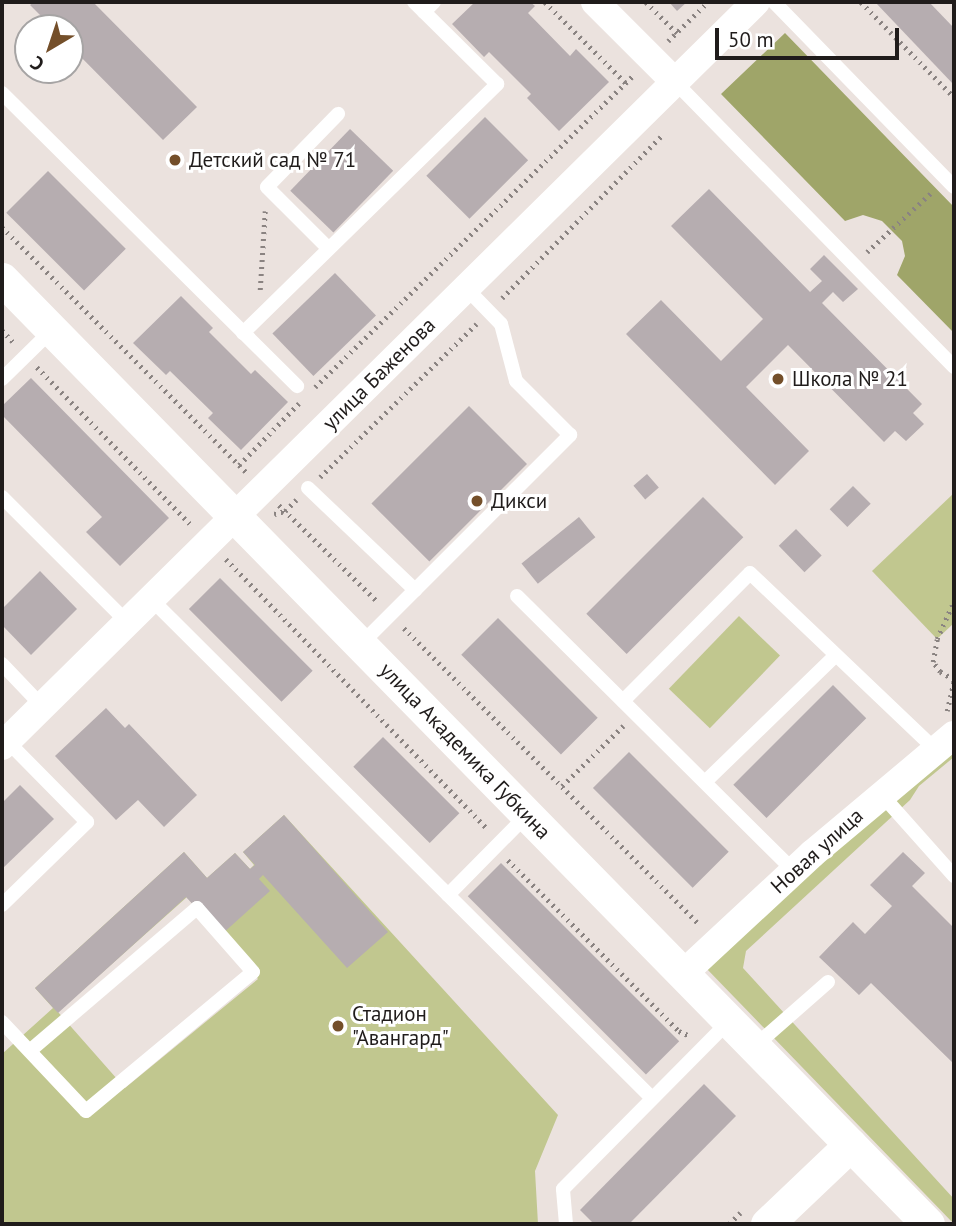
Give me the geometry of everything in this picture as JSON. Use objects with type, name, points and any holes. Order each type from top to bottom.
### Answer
[{"type":"street","points":[[595,2],[675,82]]},
{"type":"street","name":"улица Баженова","points":[[4,743],[756,2]]},
{"type":"street","name":"улица Академика Губкина","points":[[2,279],[928,1224]]},
{"type":"street","name":"Новая улица","points":[[684,973],[881,794],[944,743]]},
{"type":"street","points":[[767,1224],[850,1145]]},
{"type":"lane","points":[[774,2],[950,183]]},
{"type":"lane","points":[[243,333],[497,85],[424,5]]},
{"type":"lane","points":[[675,82],[954,367]]},
{"type":"lane","points":[[2,93],[243,333],[304,389]]},
{"type":"lane","points":[[328,248],[267,187],[338,114]]},
{"type":"lane","points":[[360,644],[570,435],[516,381],[501,324],[466,288]]},
{"type":"lane","points":[[2,379],[52,330]]},
{"type":"lane","points":[[308,488],[415,590]]},
{"type":"lane","points":[[2,497],[127,622]]},
{"type":"lane","points":[[622,701],[750,573],[836,655],[944,743]]},
{"type":"lane","points":[[517,596],[794,871]]},
{"type":"lane","points":[[150,599],[652,1098]]},
{"type":"lane","points":[[705,782],[836,655]]},
{"type":"lane","points":[[2,664],[42,706]]},
{"type":"lane","points":[[2,905],[87,822],[4,743]]},
{"type":"lane","points":[[881,794],[954,876]]},
{"type":"lane","points":[[448,895],[528,814]]},
{"type":"lane","points":[[2,1022],[86,1111],[253,972],[197,908],[31,1051]]},
{"type":"lane","points":[[755,1046],[828,982]]},
{"type":"lane","points":[[566,1224],[563,1189],[730,1020]]},
{"type":"path","points":[[545,2],[650,106]]},
{"type":"path","points":[[646,2],[677,33]]},
{"type":"path","points":[[304,389],[708,2]]},
{"type":"path","points":[[861,2],[954,97]]},
{"type":"path","points":[[853,264],[950,183]]},
{"type":"path","points":[[258,318],[267,187]]},
{"type":"path","points":[[2,227],[717,943]]},
{"type":"path","points":[[2,330],[489,830],[506,859],[679,1031],[707,1043]]},
{"type":"path","points":[[239,465],[301,401]]},
{"type":"path","points":[[944,743],[954,680],[935,668],[933,662],[937,639],[954,601]]},
{"type":"path","points":[[562,786],[636,714]]},
{"type":"green space","points":[[785,33],[954,207],[954,333],[897,275],[905,256],[902,241],[882,221],[863,215],[845,221],[721,94]]},
{"type":"green space","points":[[954,493],[954,623],[937,639],[872,571]]},
{"type":"green space","points":[[739,616],[780,656],[710,728],[669,689]]},
{"type":"green space","points":[[954,747],[954,757],[919,786],[910,800],[746,951],[743,968],[954,1199],[954,1224],[705,967],[820,861]]},
{"type":"green space","name":"Стадион \"Авангард\"","points":[[284,815],[558,1115],[535,1171],[538,1224],[2,1224],[2,1054],[53,1008],[35,988],[184,852],[207,878],[235,853],[250,869],[254,865],[243,852]],"holes":[[[187,897],[258,979],[125,1088],[58,1012]]]},
{"type":"building","points":[[34,2],[93,2],[197,107],[163,140],[84,60],[84,14],[39,14],[30,5]]},
{"type":"building","points":[[475,2],[530,2],[535,6],[528,13],[570,56],[576,49],[609,82],[559,131],[527,98],[531,94],[489,52],[484,57],[452,24]]},
{"type":"building","points":[[669,2],[687,2],[677,11]]},
{"type":"building","points":[[875,2],[929,2],[954,28],[954,85]]},
{"type":"building","points":[[485,117],[528,160],[469,219],[426,176]]},
{"type":"building","points":[[350,129],[393,171],[333,233],[290,191]]},
{"type":"building","points":[[48,171],[126,249],[84,291],[6,213]]},
{"type":"building","points":[[709,189],[810,292],[822,281],[810,269],[824,255],[858,289],[843,302],[833,292],[822,303],[922,404],[913,413],[924,424],[906,441],[895,431],[884,442],[788,345],[746,387],[809,451],[775,485],[626,334],[661,300],[721,361],[763,319],[671,226]]},
{"type":"building","points":[[335,273],[376,315],[313,376],[272,333]]},
{"type":"building","points":[[181,296],[213,328],[209,332],[251,374],[255,370],[288,402],[241,450],[208,418],[213,413],[170,371],[166,375],[133,343]]},
{"type":"building","points":[[31,378],[169,518],[120,566],[86,532],[102,517],[2,415],[2,406]]},
{"type":"building","points":[[469,406],[527,464],[429,562],[371,504]]},
{"type":"building","points":[[647,474],[659,488],[645,499],[633,486]]},
{"type":"building","points":[[853,486],[871,504],[847,527],[830,509]]},
{"type":"building","points":[[703,497],[743,537],[627,654],[586,614]]},
{"type":"building","points":[[579,517],[595,537],[538,584],[521,564]]},
{"type":"building","points":[[796,529],[822,556],[804,572],[779,546]]},
{"type":"building","points":[[40,571],[77,609],[31,655],[2,625],[2,609]]},
{"type":"building","points":[[220,578],[313,671],[282,702],[189,609]]},
{"type":"building","points":[[498,618],[598,718],[561,754],[461,655]]},
{"type":"building","points":[[833,685],[866,718],[767,818],[733,785]]},
{"type":"building","points":[[106,708],[125,728],[129,724],[197,795],[164,827],[138,800],[116,820],[55,756]]},
{"type":"building","points":[[383,737],[459,813],[430,843],[353,767]]},
{"type":"building","points":[[629,752],[729,852],[693,888],[593,788]]},
{"type":"building","points":[[20,785],[54,819],[2,869],[2,803]]},
{"type":"building","points":[[284,815],[388,932],[347,968],[263,875],[259,879],[270,891],[221,935],[186,897],[58,1013],[35,988],[184,852],[207,878],[235,853],[250,869],[255,865],[243,852]]},
{"type":"building","points":[[903,852],[925,873],[912,886],[954,928],[954,1064],[871,983],[859,995],[819,957],[853,922],[865,934],[892,906],[870,885]]},
{"type":"building","points":[[501,863],[679,1041],[646,1074],[468,896]]},
{"type":"building","points":[[704,1084],[736,1116],[629,1224],[594,1224],[580,1210]]},
{"type":"place","name":"Детский сад № 71","points":[[175,160]]},
{"type":"place","name":"Школа № 21","points":[[778,379]]},
{"type":"place","name":"Дикси","points":[[477,501]]},
{"type":"place","name":"Стадион \"Авангард\"","points":[[338,1026]]}]
